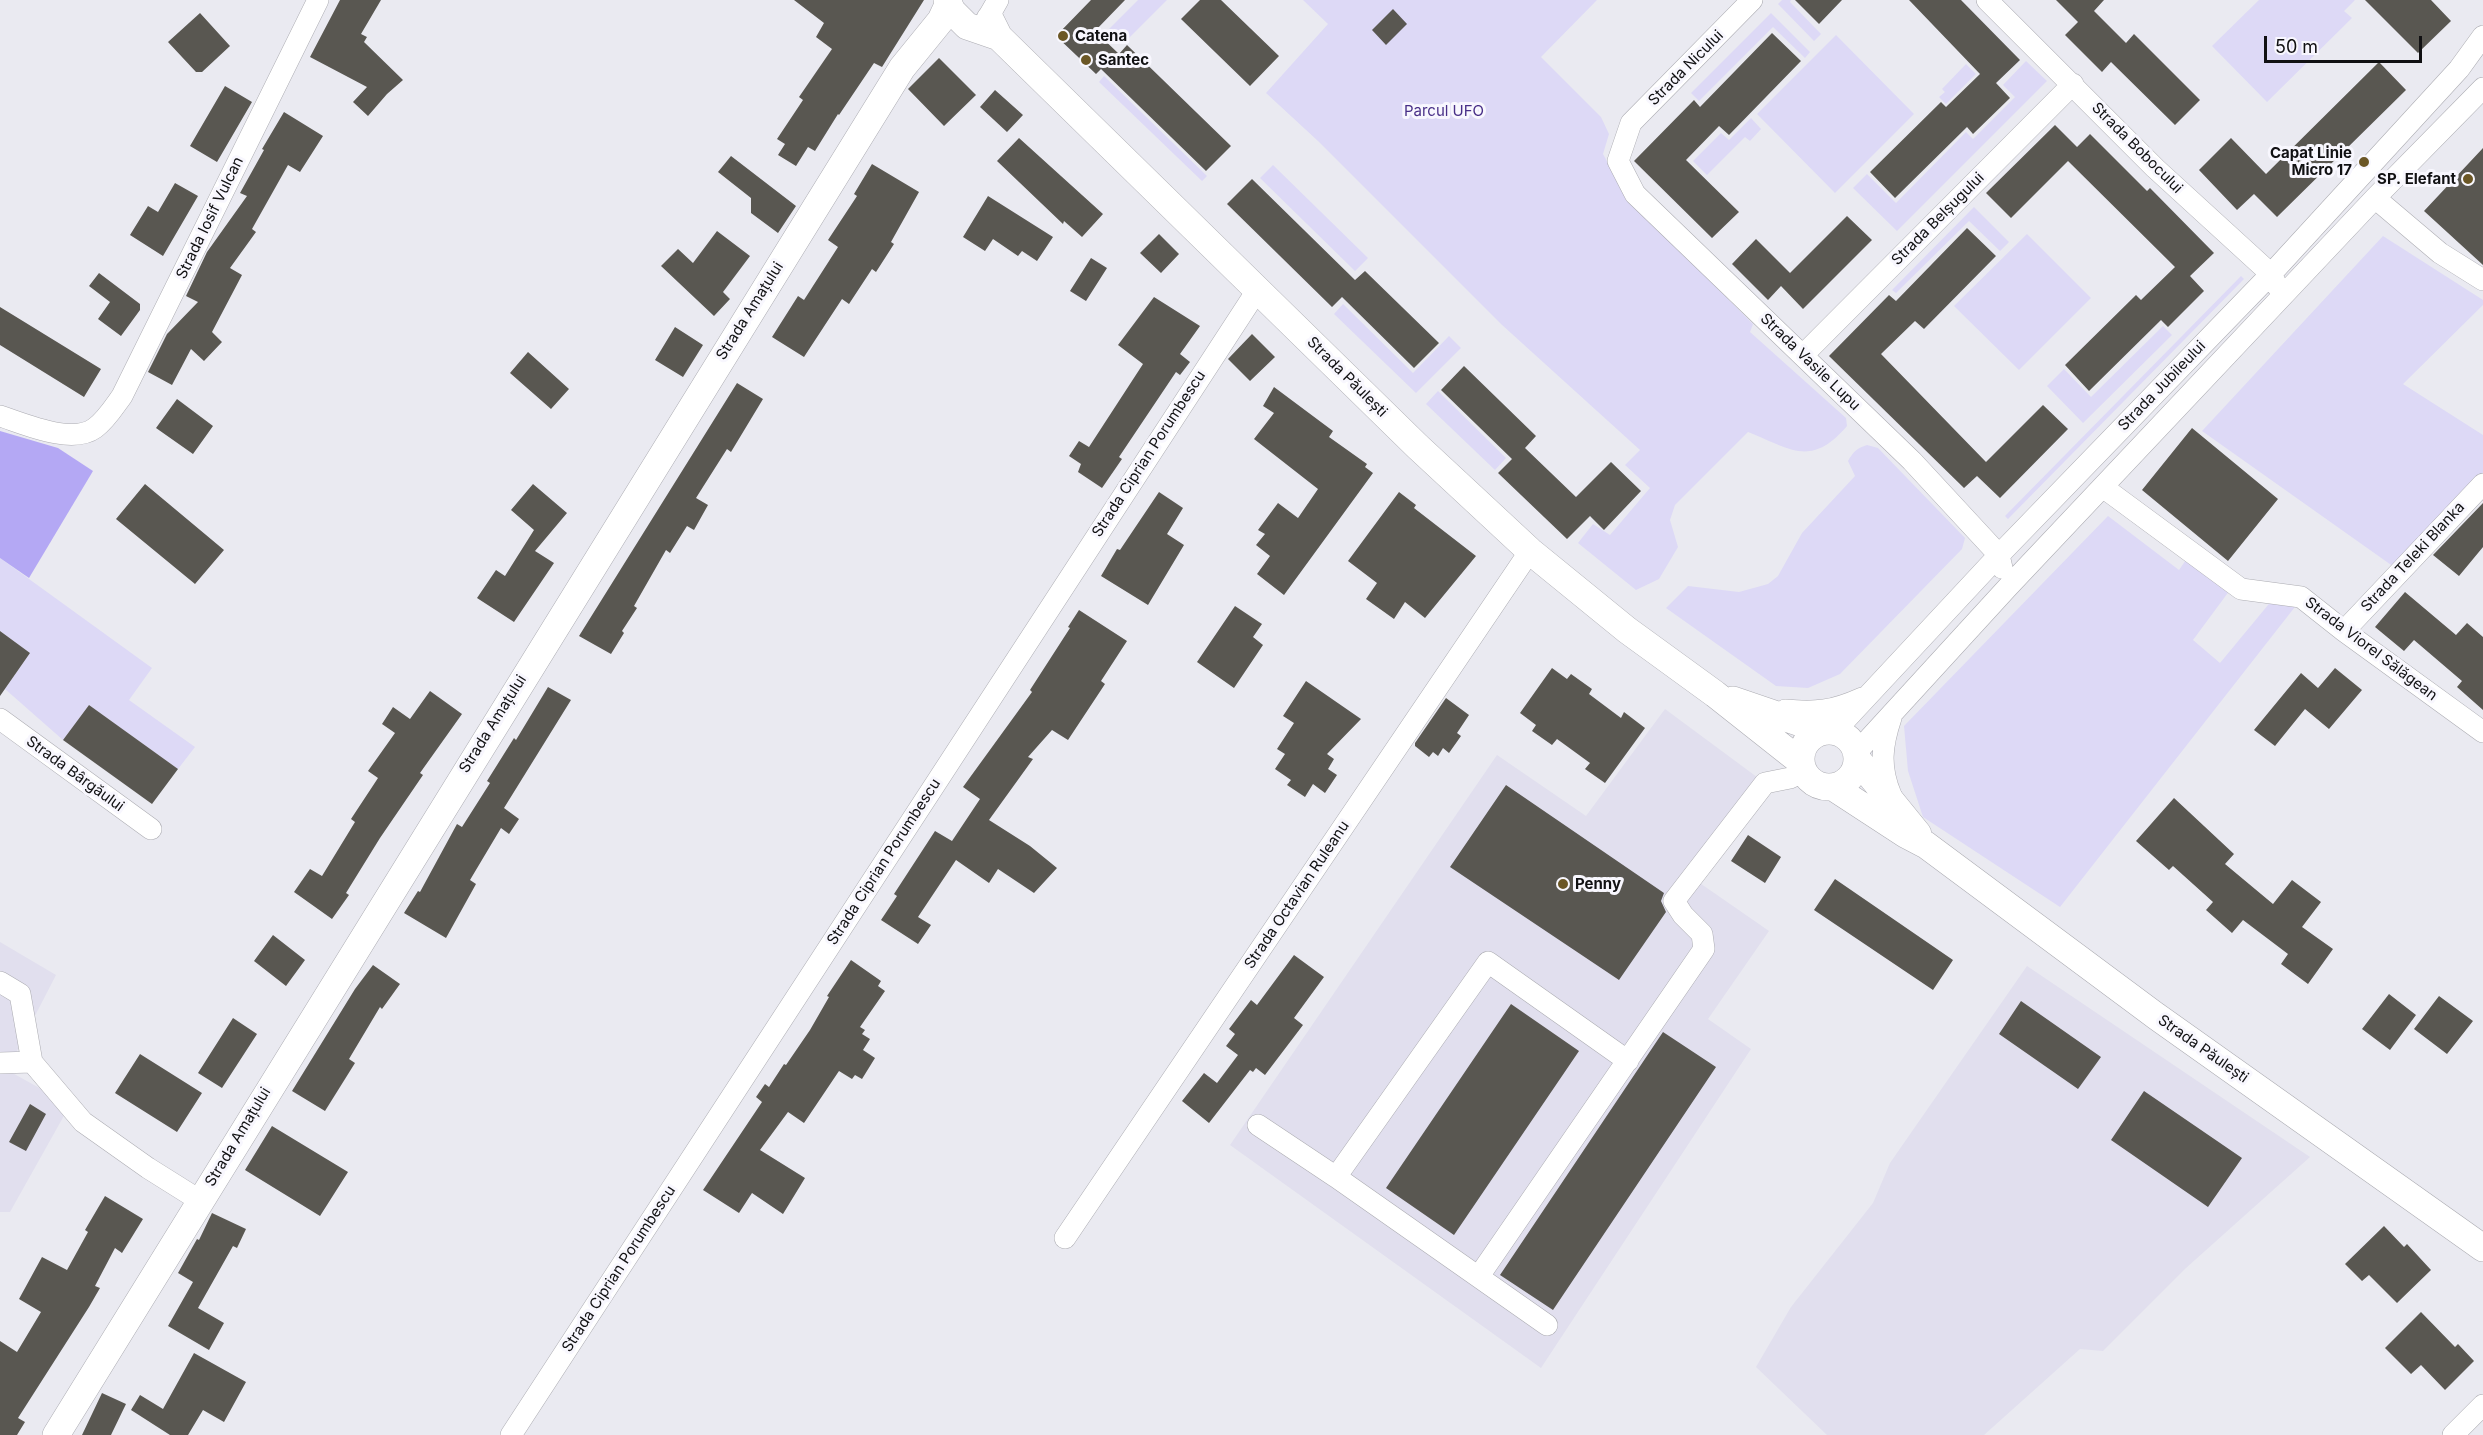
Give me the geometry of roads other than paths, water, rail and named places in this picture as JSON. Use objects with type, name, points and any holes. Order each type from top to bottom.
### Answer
[{"type":"main road","name":"Strada Păulești","points":[[976,12],[1417,446],[1530,551],[1627,630],[1714,694],[1802,767]]},
{"type":"main road","name":"Strada Amațului","points":[[56,1435],[359,939],[896,78],[913,53],[976,12]]},
{"type":"main road","name":"Strada Păulești","points":[[1714,694],[1829,731]]},
{"type":"main road","points":[[1829,731],[1845,736],[1857,756],[1854,771],[1848,779],[1833,787],[1814,783],[1802,767],[1803,748],[1808,741],[1829,731]]},
{"type":"main road","name":"Strada Păulești","points":[[1857,756],[1926,845]]},
{"type":"main road","name":"Strada Păulești","points":[[1833,787],[1926,845],[2156,1016],[2483,1248]]},
{"type":"street","name":"Strada Iosif Vulcan","points":[[0,416],[58,434],[78,436],[94,429],[110,414],[122,396],[318,0]]},
{"type":"street","name":"Strada Nicului","points":[[1624,138],[1631,123],[1752,0]]},
{"type":"street","name":"Strada Bobocului","points":[[1987,0],[2009,7],[2073,84],[2156,168],[2271,274],[2283,298]]},
{"type":"street","name":"Strada Jubileului","points":[[1829,731],[1868,695],[1999,555],[2271,274],[2459,69],[2483,36]]},
{"type":"street","name":"Strada Belșugului","points":[[1803,355],[2073,84]]},
{"type":"street","name":"Strada Jubileului","points":[[1857,756],[1893,712],[2007,588],[2104,488],[2375,198],[2483,88]]},
{"type":"street","name":"Strada Vasile Lupu","points":[[1624,138],[1618,161],[1635,194],[1912,461],[1999,555],[2007,588]]},
{"type":"street","points":[[2375,198],[2440,253],[2483,280]]},
{"type":"street","name":"Strada Ciprian Porumbescu","points":[[511,1435],[1258,289]]},
{"type":"street","name":"Strada Teleki Blanka","points":[[2344,631],[2483,484]]},
{"type":"street","name":"Strada Viorel Sălăgean","points":[[2104,488],[2241,588],[2301,597],[2483,732]]},
{"type":"street","name":"Strada Octavian Ruleanu","points":[[1065,1238],[1530,551]]},
{"type":"street","points":[[1755,708],[1810,713],[1840,708],[1868,695]]},
{"type":"street","points":[[1893,712],[1883,747],[1882,764],[1885,781],[1899,811]]},
{"type":"street","name":"Strada Bârgăului","points":[[0,718],[151,830]]},
{"type":"street","points":[[1479,1276],[1704,949],[1702,934],[1683,915],[1674,901],[1765,783],[1790,778],[1802,767]]},
{"type":"street","points":[[1336,1177],[1488,962],[1628,1061]]},
{"type":"street","points":[[0,982],[20,994],[33,1062],[83,1122],[148,1168],[200,1200]]},
{"type":"street","points":[[0,1063],[33,1062]]},
{"type":"street","points":[[1258,1125],[1547,1325]]},
{"type":"street","points":[[2453,1435],[2483,1405]]},
{"type":"place","name":"Catena","points":[[1063,36]]},
{"type":"place","name":"Santec","points":[[1086,60]]},
{"type":"place","name":"Capat Linie Micro 17","points":[[2364,162]]},
{"type":"place","name":"SP. Elefant","points":[[2468,179]]},
{"type":"place","name":"Penny","points":[[1563,884]]},
{"type":"park label","name":"Parcul UFO","points":[[1444,111]]}]
